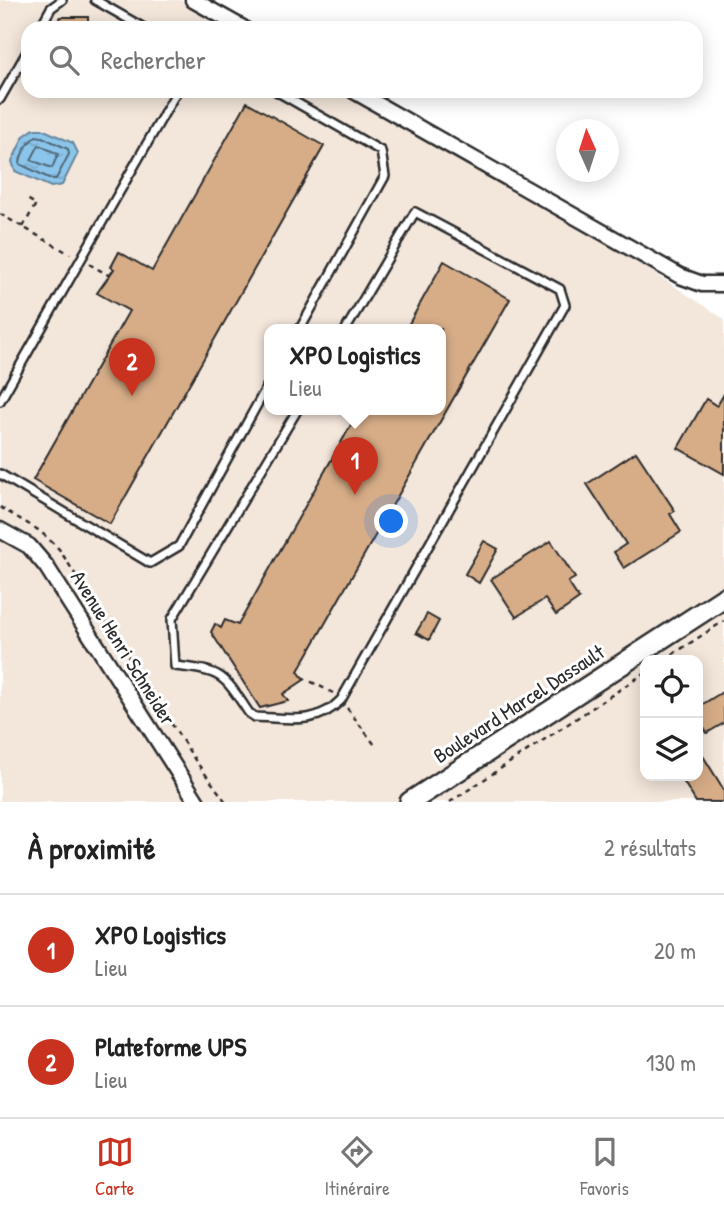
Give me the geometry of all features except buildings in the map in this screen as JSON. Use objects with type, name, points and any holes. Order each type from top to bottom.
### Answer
[{"type":"street","points":[[193,0],[230,21]]},
{"type":"street","points":[[366,98],[680,276],[702,284],[724,285]]},
{"type":"street","name":"Avenue Henri Schneider","points":[[0,530],[29,546],[46,566],[197,802]]},
{"type":"street","name":"Boulevard Marcel Dassault","points":[[410,802],[724,598]]},
{"type":"lane","points":[[44,21],[51,8],[62,0]]},
{"type":"lane","points":[[95,0],[132,21]]},
{"type":"lane","points":[[0,99],[21,62]]},
{"type":"lane","points":[[0,401],[173,98]]},
{"type":"lane","points":[[288,98],[381,152],[385,176],[303,324]]},
{"type":"lane","points":[[294,415],[172,619],[175,666],[204,669],[224,678],[249,713],[255,717],[313,719],[341,700],[565,305],[560,289],[415,212],[349,324]]},
{"type":"lane","points":[[0,474],[149,563],[178,546],[264,392]]},
{"type":"path","points":[[23,227],[36,204],[25,198]]},
{"type":"path","points":[[0,214],[110,276]]},
{"type":"path","points":[[0,507],[40,531],[59,549],[195,760],[226,802]]},
{"type":"path","points":[[672,655],[724,621]]},
{"type":"path","points":[[450,802],[640,676]]},
{"type":"shaded area","points":[[0,0],[180,0],[216,21],[21,21],[21,98],[350,98],[647,268],[724,319],[724,802],[0,802]]},
{"type":"water","points":[[34,129],[42,129],[73,143],[78,153],[62,185],[51,187],[15,171],[12,161],[24,136]]},
{"type":"place","name":"Plateforme UPS","points":[[132,396]]},
{"type":"place","name":"XPO Logistics","points":[[355,495]]}]
